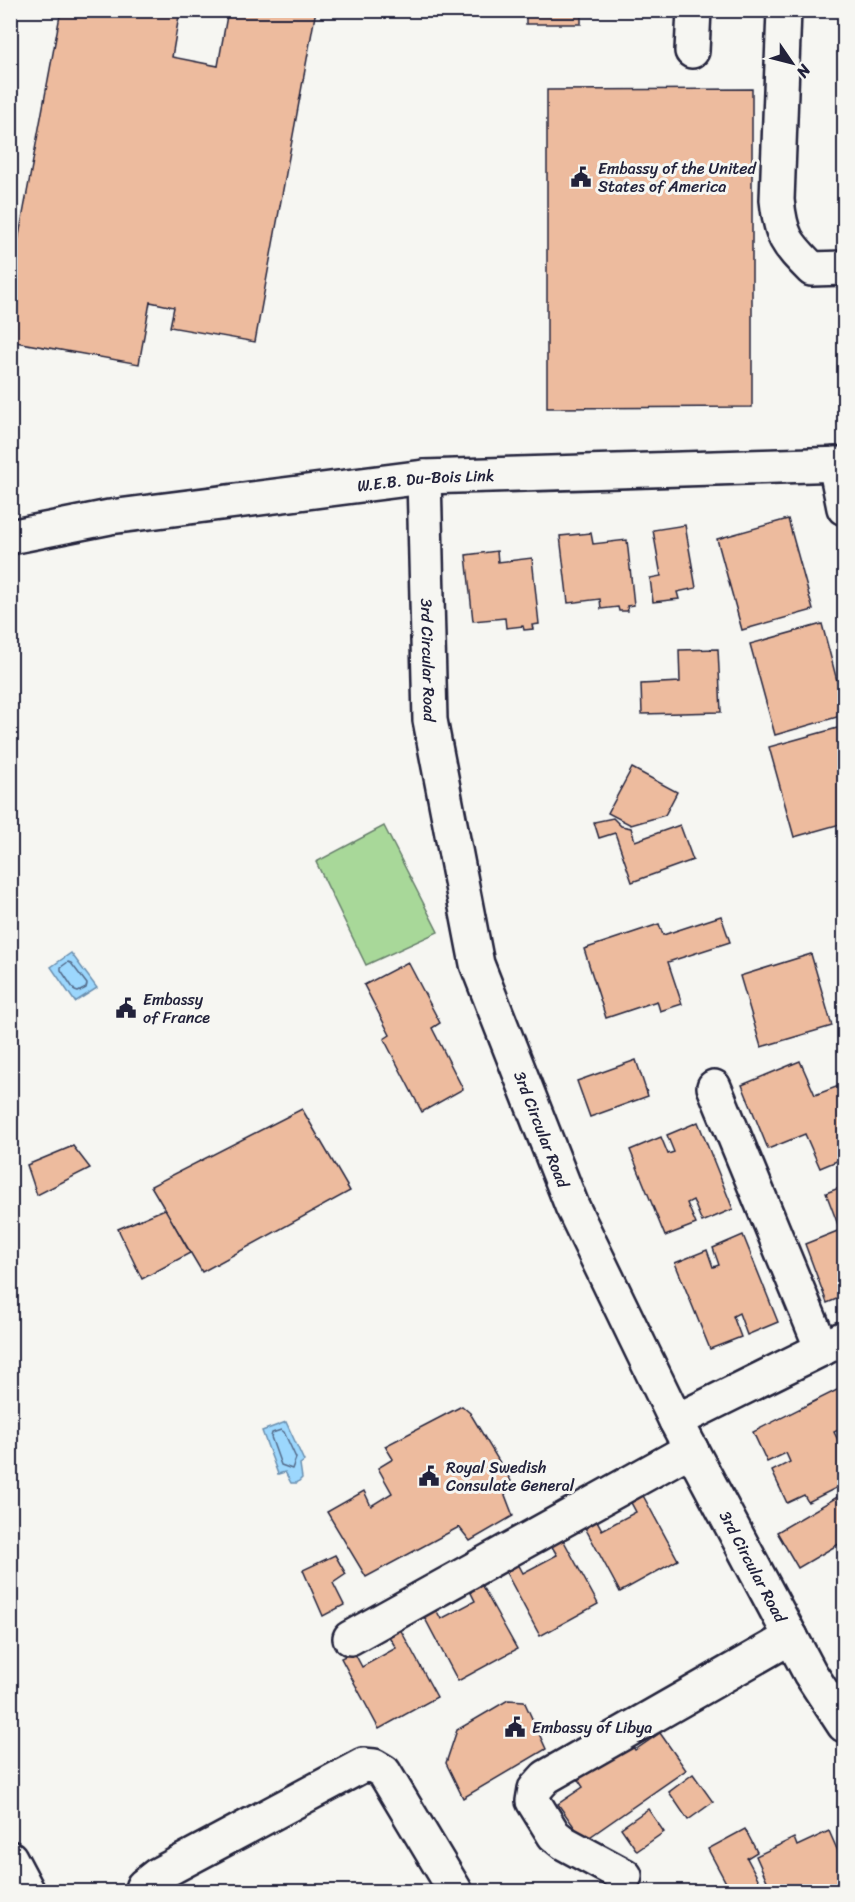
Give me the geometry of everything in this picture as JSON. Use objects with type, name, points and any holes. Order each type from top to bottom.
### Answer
[{"type":"street","points":[[692,51],[694,10]]},
{"type":"street","points":[[784,10],[777,200],[780,225],[791,247],[812,269],[844,268]]},
{"type":"street","points":[[840,464],[844,508]]},
{"type":"street","name":"W.E.B. Du-Bois Link","points":[[10,537],[110,517],[423,477],[840,464]]},
{"type":"street","name":"3rd Circular Road","points":[[423,477],[430,720],[477,964],[572,1206],[684,1435],[810,1673],[844,1725]]},
{"type":"street","points":[[350,1638],[833,1344],[714,1087]]},
{"type":"street","points":[[625,1876],[564,1843],[554,1835],[534,1801],[535,1789],[546,1777],[791,1637]]},
{"type":"street","points":[[141,1892],[143,1886],[157,1875],[363,1765],[374,1766],[384,1773],[456,1892]]},
{"type":"street","points":[[10,1858],[28,1892]]},
{"type":"green space","points":[[384,826],[438,932],[366,965],[316,862]]},
{"type":"water","points":[[71,953],[97,988],[75,1002],[51,967]]},
{"type":"water","points":[[286,1422],[304,1461],[300,1464],[302,1478],[297,1483],[291,1483],[285,1472],[278,1474],[262,1431]]},
{"type":"building","points":[[61,10],[180,10],[172,57],[218,66],[228,10],[316,10],[255,342],[170,327],[174,307],[150,302],[139,364],[10,341],[10,284]]},
{"type":"building","points":[[526,10],[581,10],[581,24],[526,24]]},
{"type":"building","points":[[752,89],[752,407],[547,408],[547,90]]},
{"type":"building","points":[[788,519],[813,610],[742,630],[717,539]]},
{"type":"building","points":[[685,525],[696,588],[677,592],[679,599],[653,602],[650,578],[661,576],[653,530]]},
{"type":"building","points":[[591,533],[593,544],[627,540],[634,605],[627,606],[628,611],[619,611],[618,607],[601,609],[600,599],[568,603],[560,536]]},
{"type":"building","points":[[497,551],[498,562],[532,558],[539,624],[532,625],[533,629],[524,630],[523,626],[506,628],[505,618],[473,621],[466,555]]},
{"type":"building","points":[[822,624],[844,707],[844,715],[775,735],[750,644]]},
{"type":"building","points":[[718,649],[721,712],[642,714],[641,684],[680,682],[679,650]]},
{"type":"building","points":[[841,727],[844,740],[844,823],[794,837],[769,747]]},
{"type":"building","points":[[632,768],[677,792],[665,815],[631,825],[608,813]]},
{"type":"building","points":[[613,818],[621,826],[631,828],[635,841],[680,825],[693,860],[632,882],[615,833],[599,838],[594,822]]},
{"type":"building","points":[[721,916],[730,942],[668,962],[682,1004],[660,1011],[657,1001],[606,1018],[584,949],[659,924],[663,935]]},
{"type":"building","points":[[811,954],[832,1026],[761,1047],[740,976]]},
{"type":"building","points":[[408,962],[440,1023],[432,1028],[463,1089],[422,1112],[384,1039],[390,1035],[364,985]]},
{"type":"building","points":[[636,1060],[648,1096],[590,1117],[577,1081]]},
{"type":"building","points":[[800,1061],[815,1095],[844,1084],[844,1158],[820,1168],[805,1134],[768,1149],[742,1085]]},
{"type":"building","points":[[302,1109],[350,1191],[202,1272],[151,1186]]},
{"type":"building","points":[[698,1122],[733,1209],[702,1222],[693,1200],[687,1203],[696,1224],[665,1236],[630,1150],[661,1137],[668,1154],[674,1152],[667,1135]]},
{"type":"building","points":[[73,1146],[90,1168],[37,1195],[27,1165]]},
{"type":"building","points":[[844,1186],[844,1296],[827,1303],[805,1244],[840,1230],[826,1193]]},
{"type":"building","points":[[165,1209],[190,1253],[142,1279],[118,1229]]},
{"type":"building","points":[[743,1235],[778,1322],[747,1335],[739,1313],[733,1316],[741,1337],[710,1349],[675,1263],[707,1250],[713,1267],[719,1265],[713,1248]]},
{"type":"building","points":[[839,1389],[844,1400],[844,1427],[834,1432],[838,1440],[844,1437],[844,1484],[808,1502],[804,1495],[787,1503],[772,1471],[790,1462],[786,1453],[767,1462],[753,1432]]},
{"type":"building","points":[[462,1406],[470,1413],[511,1481],[505,1495],[513,1516],[470,1541],[459,1527],[366,1577],[327,1512],[364,1491],[371,1506],[392,1493],[378,1468],[393,1459],[385,1446]]},
{"type":"building","points":[[640,1490],[678,1560],[620,1592],[582,1522],[594,1515],[602,1530],[636,1512],[628,1497]]},
{"type":"building","points":[[844,1493],[844,1541],[798,1568],[777,1532]]},
{"type":"building","points":[[560,1534],[598,1604],[540,1636],[502,1565],[515,1558],[523,1573],[557,1555],[548,1540]]},
{"type":"building","points":[[335,1555],[346,1574],[333,1583],[344,1605],[323,1616],[303,1570]]},
{"type":"building","points":[[478,1579],[517,1649],[458,1681],[421,1611],[433,1604],[441,1619],[475,1601],[467,1585]]},
{"type":"building","points":[[399,1627],[437,1697],[379,1729],[341,1658],[354,1652],[362,1667],[396,1648],[387,1633]]},
{"type":"building","points":[[508,1700],[524,1701],[546,1749],[463,1798],[446,1763],[457,1730]]},
{"type":"building","points":[[660,1733],[686,1770],[584,1841],[558,1804],[583,1787],[573,1772],[625,1735],[635,1750]]},
{"type":"building","points":[[693,1774],[713,1802],[688,1820],[669,1792]]},
{"type":"building","points":[[648,1809],[664,1832],[637,1851],[621,1828]]},
{"type":"building","points":[[745,1829],[757,1852],[747,1858],[765,1892],[731,1892],[708,1849]]},
{"type":"building","points":[[829,1831],[844,1865],[844,1892],[772,1892],[756,1856],[794,1838],[797,1846]]},
{"type":"place","name":"Embassy of the United States of America","points":[[581,177]]},
{"type":"place","name":"Embassy of France","points":[[126,1008]]},
{"type":"place","name":"Royal Swedish Consulate General","points":[[429,1476]]},
{"type":"place","name":"Embassy of Libya","points":[[515,1727]]}]
